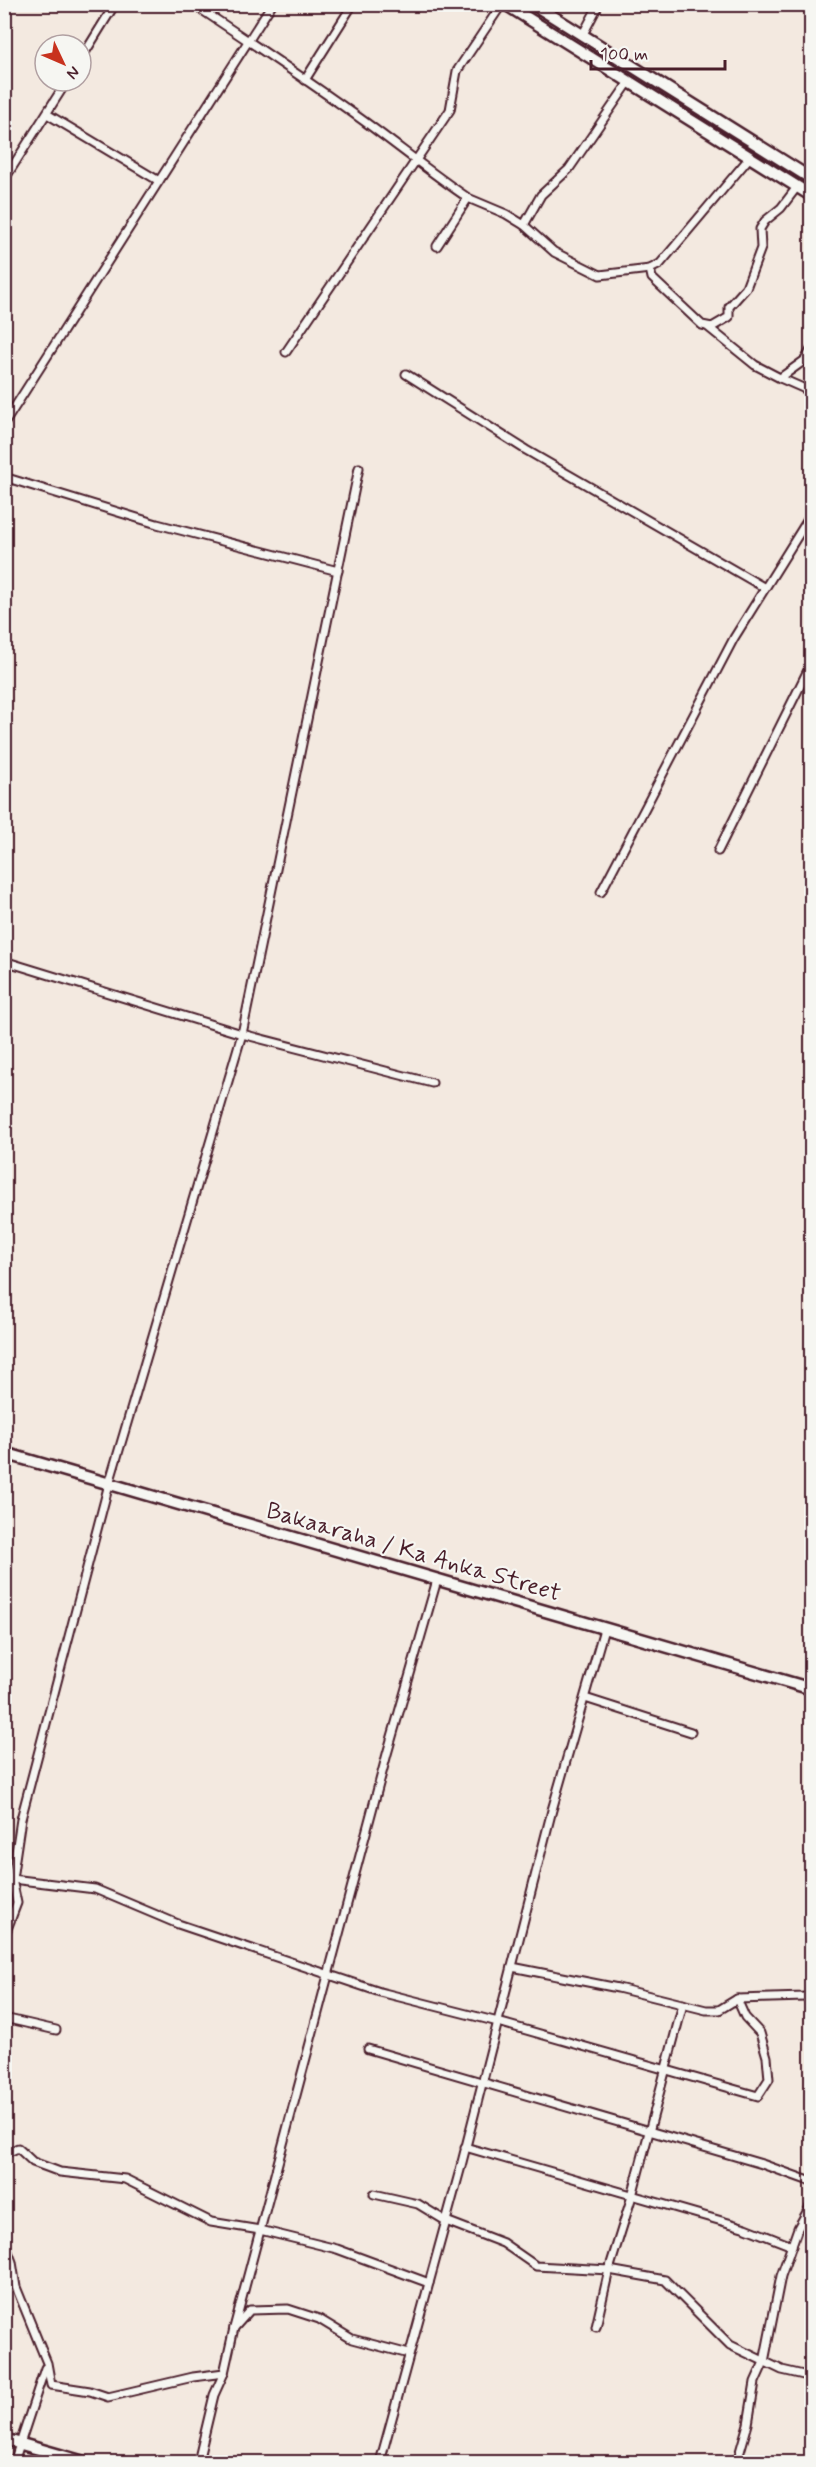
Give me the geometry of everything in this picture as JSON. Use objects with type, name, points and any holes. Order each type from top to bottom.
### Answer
[{"type":"street","points":[[93,40],[116,4]]},
{"type":"street","points":[[4,424],[272,4]]},
{"type":"street","points":[[305,80],[353,4]]},
{"type":"street","points":[[286,352],[450,110],[458,71],[503,4],[812,196]]},
{"type":"street","points":[[533,4],[812,179]]},
{"type":"street","points":[[582,36],[599,4]]},
{"type":"street","points":[[194,5],[305,80],[418,160],[426,170],[468,198],[506,214],[524,225],[554,252],[600,275],[650,269],[660,264],[750,157]]},
{"type":"street","points":[[524,225],[541,195],[569,169],[629,82]]},
{"type":"street","points":[[4,180],[60,93]]},
{"type":"street","points":[[47,114],[159,181]]},
{"type":"street","points":[[706,326],[712,327],[729,317],[729,306],[746,288],[761,248],[760,229],[765,221],[781,208],[797,187]]},
{"type":"street","points":[[437,246],[468,198]]},
{"type":"street","points":[[650,269],[652,278],[706,326],[755,365],[812,392]]},
{"type":"street","points":[[780,378],[805,360],[812,348]]},
{"type":"street","points":[[406,374],[526,450],[765,588]]},
{"type":"street","points":[[4,1937],[17,1903],[12,1879],[21,1819],[109,1484],[242,1034],[359,468]]},
{"type":"street","points":[[4,477],[157,524],[338,571]]},
{"type":"street","points":[[601,892],[734,638],[812,513]]},
{"type":"street","points":[[717,851],[812,662]]},
{"type":"street","points":[[4,962],[242,1034],[432,1083]]},
{"type":"street","name":"Bakaaraha / Ka Anka Street","points":[[4,1453],[812,1689]]},
{"type":"street","points":[[198,2463],[214,2395],[224,2373],[387,1754],[437,1580]]},
{"type":"street","points":[[380,2463],[446,2221],[552,1810],[604,1629]]},
{"type":"street","points":[[585,1698],[691,1732]]},
{"type":"street","points":[[12,1879],[95,1889],[178,1924],[380,1992],[498,2022],[758,2096],[769,2079],[767,2056],[760,2033],[745,2017],[737,1999]]},
{"type":"street","points":[[512,1966],[706,2010],[719,2010],[737,1999],[812,1995]]},
{"type":"street","points":[[596,2327],[609,2270],[650,2132],[683,2004]]},
{"type":"street","points":[[4,2018],[56,2030]]},
{"type":"street","points":[[368,2049],[762,2164],[812,2182]]},
{"type":"street","points":[[465,2147],[746,2228],[792,2246]]},
{"type":"street","points":[[4,2154],[18,2148],[33,2162],[60,2172],[125,2179],[211,2222],[260,2230],[354,2254],[429,2283]]},
{"type":"street","points":[[374,2194],[418,2204],[446,2221],[503,2243],[536,2266],[609,2270],[665,2280],[730,2345],[782,2370],[812,2377]]},
{"type":"street","points":[[737,2463],[748,2424],[755,2382],[764,2362],[781,2276],[798,2228],[812,2203]]},
{"type":"street","points":[[4,2241],[12,2262],[16,2287],[47,2363],[51,2385],[90,2391],[108,2397],[116,2393],[224,2373]]},
{"type":"street","points":[[234,2328],[250,2310],[288,2309],[319,2319],[352,2339],[409,2354]]},
{"type":"street","points":[[14,2463],[47,2363]]},
{"type":"street","points":[[4,2439],[84,2463]]}]
